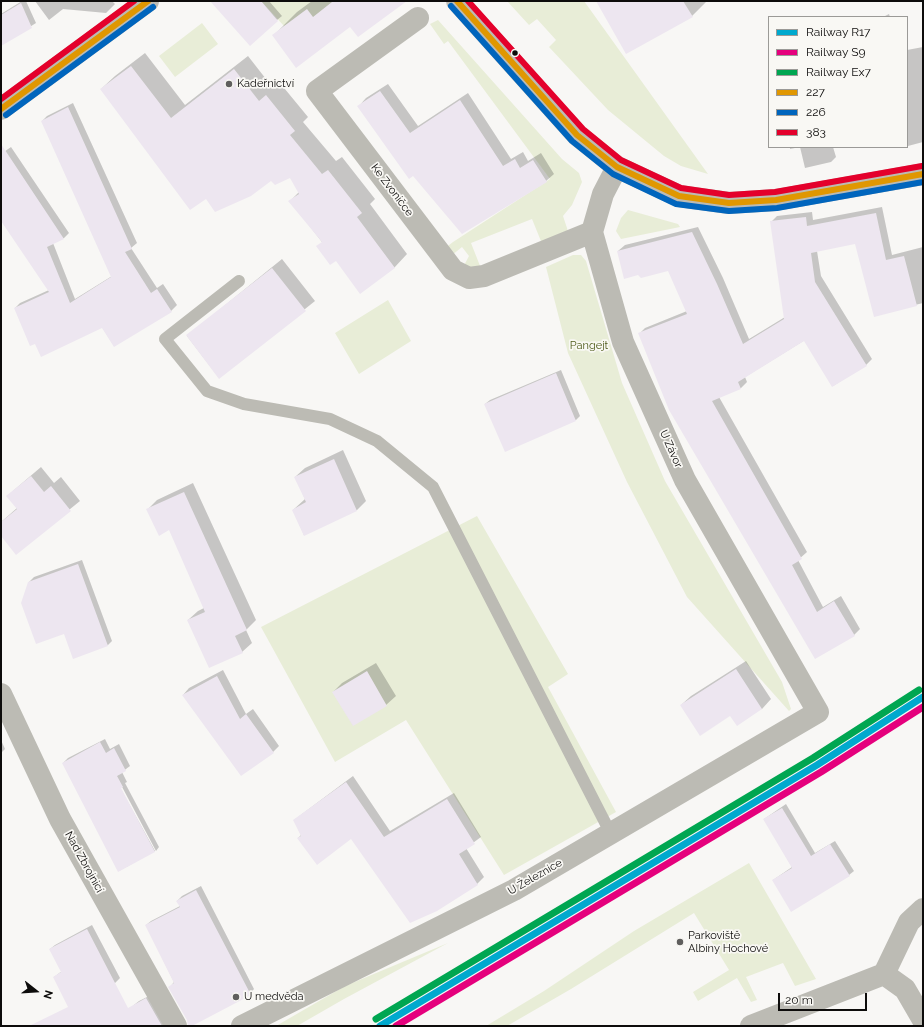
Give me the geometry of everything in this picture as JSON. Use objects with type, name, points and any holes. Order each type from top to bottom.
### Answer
[{"type":"street","points":[[1,109],[148,1]]},
{"type":"street","points":[[457,1],[577,135],[618,167],[679,196],[729,203],[776,200],[923,174]]},
{"type":"street","name":"Ke Zvoničce","points":[[418,18],[317,91],[453,270],[469,278],[484,276],[592,232]]},
{"type":"street","points":[[592,232],[603,194],[618,167]]},
{"type":"street","name":"U Závor","points":[[592,232],[623,342],[685,480],[818,712]]},
{"type":"street","name":"Nad Zbrojnicí","points":[[1,694],[60,819],[176,1026]]},
{"type":"street","name":"U Železnice","points":[[242,1026],[514,890],[818,712]]},
{"type":"street","points":[[751,1026],[884,974],[909,922],[923,909]]},
{"type":"street","points":[[884,974],[905,989],[923,1020]]},
{"type":"lane","points":[[238,281],[165,339],[207,391],[244,404],[330,419],[378,441],[433,487],[611,834]]},
{"type":"green space","points":[[261,1],[334,1],[313,18],[284,26]]},
{"type":"green space","points":[[507,1],[584,1],[708,174],[681,166],[664,156],[608,110],[549,47],[556,40],[537,19],[529,25]]},
{"type":"green space","points":[[438,20],[562,159],[579,173],[582,182],[572,205],[563,216],[571,240],[545,251],[532,219],[471,243],[484,276],[460,273],[469,256],[462,247],[446,260],[440,252],[550,179],[448,41],[444,44],[430,24]]},
{"type":"green space","points":[[202,23],[218,44],[175,77],[159,56]]},
{"type":"green space","points":[[628,210],[678,224],[680,227],[621,239],[616,231],[621,218]]},
{"type":"green space","name":"Pangejt","points":[[573,255],[581,255],[586,261],[622,383],[665,481],[782,682],[791,709],[789,711],[687,597],[627,482],[568,353],[546,267]]},
{"type":"green space","points":[[388,300],[411,341],[359,374],[335,333]]},
{"type":"green space","points":[[477,516],[568,674],[548,687],[616,812],[504,875],[406,720],[335,762],[261,627]]},
{"type":"green space","points":[[749,863],[816,979],[795,986],[783,963],[746,977],[757,1000],[751,1002],[737,978],[698,1001],[693,992],[729,970],[694,913],[571,989],[507,1026],[486,1026],[544,991],[634,931]]},
{"type":"green space","points":[[448,943],[297,1026],[276,1026],[345,986]]},
{"type":"building","points":[[210,1],[261,1],[278,21],[250,46]]},
{"type":"building","points":[[331,1],[407,1],[358,37],[350,27],[296,68],[272,35],[307,9],[313,17],[332,2]]},
{"type":"building","points":[[596,1],[683,1],[693,17],[626,54]]},
{"type":"building","points":[[21,3],[32,28],[1,46],[1,15]]},
{"type":"building","points":[[131,66],[171,118],[234,69],[259,101],[266,95],[295,131],[290,135],[322,174],[328,170],[362,213],[357,217],[395,268],[360,294],[336,261],[330,265],[316,246],[322,242],[288,201],[299,194],[290,178],[275,185],[271,181],[251,196],[215,212],[206,199],[190,210],[100,89]]},
{"type":"building","points":[[380,91],[410,133],[460,100],[503,166],[515,159],[520,168],[533,160],[547,182],[462,234],[413,176],[409,179],[357,106]]},
{"type":"building","points":[[68,107],[132,249],[125,252],[151,293],[157,289],[172,312],[114,347],[102,328],[41,357],[35,344],[30,346],[14,308],[49,292],[1,221],[1,144],[64,239],[47,247],[70,303],[111,277],[41,121]]},
{"type":"building","points":[[876,213],[886,260],[904,256],[917,306],[874,317],[855,244],[811,253],[815,282],[867,366],[832,387],[804,341],[738,382],[741,389],[712,401],[802,559],[792,565],[817,612],[834,601],[855,636],[815,659],[669,410],[638,333],[687,314],[668,271],[641,278],[638,275],[624,279],[617,251],[692,232],[717,284],[743,344],[784,319],[770,221],[806,217],[807,226]]},
{"type":"building","points":[[272,268],[306,311],[219,379],[186,335]]},
{"type":"building","points":[[556,373],[576,421],[505,452],[484,404]]},
{"type":"building","points":[[334,459],[357,511],[304,536],[292,510],[306,502],[294,477]]},
{"type":"building","points":[[31,476],[44,492],[51,486],[71,511],[16,555],[1,536],[1,522],[17,509],[6,496]]},
{"type":"building","points":[[184,492],[247,630],[235,636],[243,653],[209,668],[187,620],[205,612],[169,530],[159,536],[146,509]]},
{"type":"building","points":[[78,564],[108,646],[73,659],[64,634],[36,644],[21,603],[28,582]]},
{"type":"building","points":[[736,669],[762,709],[737,726],[730,716],[700,736],[680,705]]},
{"type":"building","points":[[367,671],[387,706],[353,726],[332,692]]},
{"type":"building","points":[[217,676],[240,719],[246,714],[274,753],[241,776],[182,695]]},
{"type":"building","points":[[100,742],[106,753],[114,748],[126,771],[117,776],[123,787],[121,788],[155,852],[118,872],[62,763]]},
{"type":"building","points":[[346,782],[384,837],[447,799],[475,844],[459,854],[478,885],[437,911],[410,923],[351,839],[317,865],[297,838],[301,836],[293,820]]},
{"type":"building","points":[[782,808],[811,856],[830,844],[850,876],[791,912],[772,880],[792,868],[763,819]]},
{"type":"building","points":[[196,890],[251,995],[192,1026],[188,1026],[187,1020],[168,987],[174,983],[145,925],[180,907],[176,901]]},
{"type":"building","points":[[87,929],[128,1008],[146,998],[162,1026],[29,1026],[68,1007],[53,977],[61,972],[49,949]]},
{"type":"rail line","name":"Ex7","points":[[376,1019],[813,758],[919,690]]},
{"type":"rail line","name":"R17","points":[[380,1026],[817,765],[923,697]]},
{"type":"rail line","name":"S9","points":[[396,1026],[821,772],[923,707]]},
{"type":"transit line","name":"383","points":[[1,99],[134,1]]},
{"type":"transit line","name":"227","points":[[1,109],[148,1]]},
{"type":"transit line","name":"227","points":[[457,1],[577,135],[617,167],[679,196],[729,203],[776,200],[923,174]]},
{"type":"transit line","name":"383","points":[[468,1],[583,129],[621,160],[681,188],[729,195],[775,192],[922,166]]},
{"type":"transit line","name":"226","points":[[451,6],[572,141],[613,174],[676,204],[729,211],[777,208],[923,182]]},
{"type":"transit line","name":"226","points":[[6,115],[153,7]]},
{"type":"place","name":"Kadeřnictví","points":[[229,84]]},
{"type":"place","name":"Parkoviště Albíny Hochové","points":[[680,942]]},
{"type":"place","name":"U medvěda","points":[[236,997]]}]
